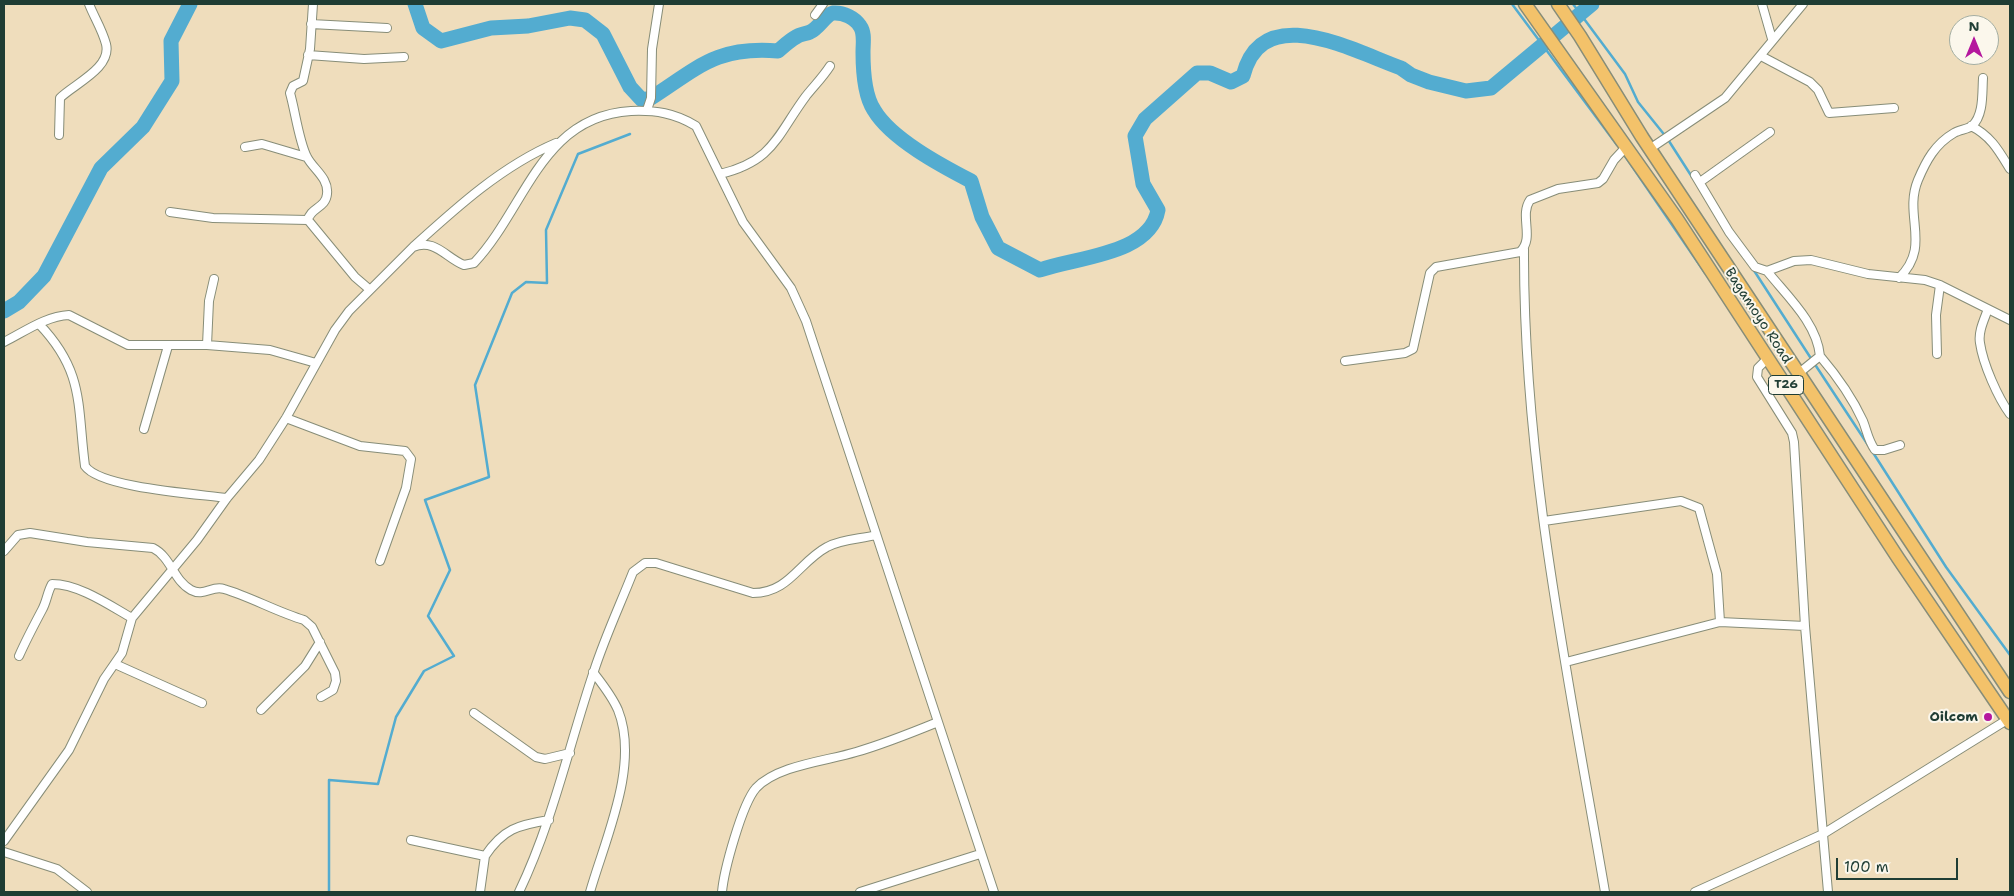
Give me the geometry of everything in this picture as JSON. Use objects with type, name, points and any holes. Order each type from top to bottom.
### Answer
[{"type":"highway","name":"Bagamoyo Road","points":[[1558,4],[1580,36],[1642,137],[1914,550],[2010,692]]},
{"type":"highway","name":"Bagamoyo Road","points":[[1528,8],[1557,51],[1627,146],[1898,558],[2009,720]]},
{"type":"street","points":[[59,135],[60,98],[87,77],[106,57],[107,46],[89,4]]},
{"type":"street","points":[[308,220],[310,213],[322,207],[328,190],[324,179],[306,157],[290,92],[293,86],[304,81],[313,4]]},
{"type":"street","points":[[648,110],[651,98],[652,49],[659,4]]},
{"type":"street","points":[[815,15],[823,4]]},
{"type":"street","points":[[1762,4],[1772,39]]},
{"type":"street","points":[[1651,148],[1726,98],[1772,39],[1803,4]]},
{"type":"street","points":[[311,24],[387,28]]},
{"type":"street","points":[[308,55],[364,59],[404,56]]},
{"type":"street","points":[[1760,56],[1810,82],[1818,90],[1829,113],[1894,108]]},
{"type":"street","points":[[720,174],[748,165],[775,143],[807,95],[830,66]]},
{"type":"street","points":[[1899,278],[1910,267],[1915,255],[1914,199],[1917,183],[1932,151],[1947,137],[1971,126],[1978,115],[1982,102],[1983,78]]},
{"type":"street","points":[[4,841],[69,750],[104,679],[122,653],[132,618],[198,540],[227,498],[259,460],[286,418],[335,330],[369,289],[478,191],[541,149],[558,142],[590,120],[622,112],[648,110],[668,112],[682,117],[696,126],[743,222],[791,288],[806,321],[994,892]]},
{"type":"street","points":[[1971,126],[1984,132],[1993,142],[2010,169]]},
{"type":"street","points":[[1700,182],[1770,132]]},
{"type":"street","points":[[413,248],[427,244],[444,252],[461,264],[468,266],[474,263],[558,142]]},
{"type":"street","points":[[245,147],[262,144],[306,157]]},
{"type":"street","points":[[1605,892],[1544,521],[1526,344],[1524,249],[1527,240],[1526,208],[1530,200],[1558,189],[1598,183],[1627,146]]},
{"type":"street","points":[[1695,175],[1755,267],[1767,271],[1810,326],[1819,344],[1820,356],[1839,378],[1864,424],[1867,437],[1875,450],[1884,450],[1900,445]]},
{"type":"street","points":[[170,212],[213,218],[308,220],[355,277],[369,289]]},
{"type":"street","points":[[1345,360],[1405,353],[1413,349],[1430,273],[1436,267],[1516,255],[1524,249]]},
{"type":"street","points":[[1767,271],[1794,261],[1811,260],[1847,270],[1940,285],[2010,320]]},
{"type":"street","points":[[208,345],[209,301],[214,279]]},
{"type":"street","points":[[1937,354],[1936,315],[1940,285]]},
{"type":"street","points":[[1988,309],[1980,332],[1980,343],[1993,383],[2010,414]]},
{"type":"street","points":[[4,342],[39,324],[69,315],[128,345],[208,345],[270,350],[316,363]]},
{"type":"street","points":[[39,324],[60,350],[76,386],[80,400],[85,466],[90,474],[128,484],[227,498]]},
{"type":"street","points":[[144,429],[168,346]]},
{"type":"street","points":[[1799,373],[1820,356]]},
{"type":"street","points":[[1768,358],[1758,368],[1757,374],[1792,433],[1794,442],[1805,626],[1828,892]]},
{"type":"street","points":[[286,418],[360,446],[405,451],[411,459],[406,488],[380,561]]},
{"type":"street","points":[[1544,521],[1680,501],[1693,504],[1699,508],[1717,574],[1720,622]]},
{"type":"street","points":[[4,551],[18,536],[30,533],[87,542],[144,545],[161,552],[188,589],[194,592],[208,592],[217,588],[226,589],[304,620],[312,627],[331,662],[336,681],[333,690],[321,697]]},
{"type":"street","points":[[520,892],[536,857],[549,820],[593,672],[633,572],[645,563],[656,563],[753,593],[766,593],[781,586],[827,546],[876,535]]},
{"type":"street","points":[[19,656],[52,584],[60,584],[88,594],[132,618]]},
{"type":"street","points":[[1566,662],[1720,622],[1805,626]]},
{"type":"street","points":[[261,710],[305,666],[320,642]]},
{"type":"street","points":[[115,664],[202,703]]},
{"type":"street","points":[[590,892],[619,797],[624,750],[619,712],[612,697],[593,672]]},
{"type":"street","points":[[474,713],[536,757],[545,760],[570,753]]},
{"type":"street","points":[[1695,892],[1822,834],[2009,720]]},
{"type":"street","points":[[722,892],[733,842],[755,789],[764,781],[791,768],[856,752],[900,738],[938,722]]},
{"type":"street","points":[[480,892],[486,856],[493,845],[509,830],[526,823],[549,820]]},
{"type":"street","points":[[411,840],[486,856]]},
{"type":"street","points":[[4,852],[56,869],[87,892]]},
{"type":"street","points":[[860,892],[980,854]]},
{"type":"waterway","points":[[4,311],[19,302],[44,276],[101,168],[143,127],[172,81],[171,41],[190,4]]},
{"type":"waterway","points":[[415,4],[423,28],[441,41],[491,28],[528,26],[570,18],[585,20],[603,34],[630,87],[642,100],[651,98],[696,68],[710,61],[739,52],[757,50],[778,51],[794,38],[813,30],[830,14],[841,13],[855,20],[862,29],[866,90],[874,110],[882,121],[918,151],[971,181],[982,217],[998,248],[1040,270],[1110,252],[1141,237],[1152,225],[1158,210],[1143,184],[1135,136],[1145,119],[1197,73],[1210,73],[1231,82],[1243,76],[1253,53],[1269,40],[1288,35],[1310,37],[1334,43],[1401,68],[1411,75],[1429,82],[1466,91],[1491,88],[1592,4]]},
{"type":"waterway","points":[[1512,4],[1617,145]]},
{"type":"waterway","points":[[1573,4],[1625,74],[1638,102],[1667,138],[1692,177]]},
{"type":"waterway","points":[[329,892],[329,780],[378,784],[396,717],[424,671],[454,656],[428,616],[450,570],[425,500],[489,477],[475,385],[512,293],[526,282],[547,283],[546,230],[578,154],[630,134]]},
{"type":"waterway","points":[[1625,156],[1705,273]]},
{"type":"waterway","points":[[1753,269],[1812,360]]},
{"type":"waterway","points":[[1816,366],[1868,445]]},
{"type":"waterway","points":[[1872,451],[1946,567],[2010,655]]},
{"type":"place","name":"Oilcom","points":[[1988,717]]}]
